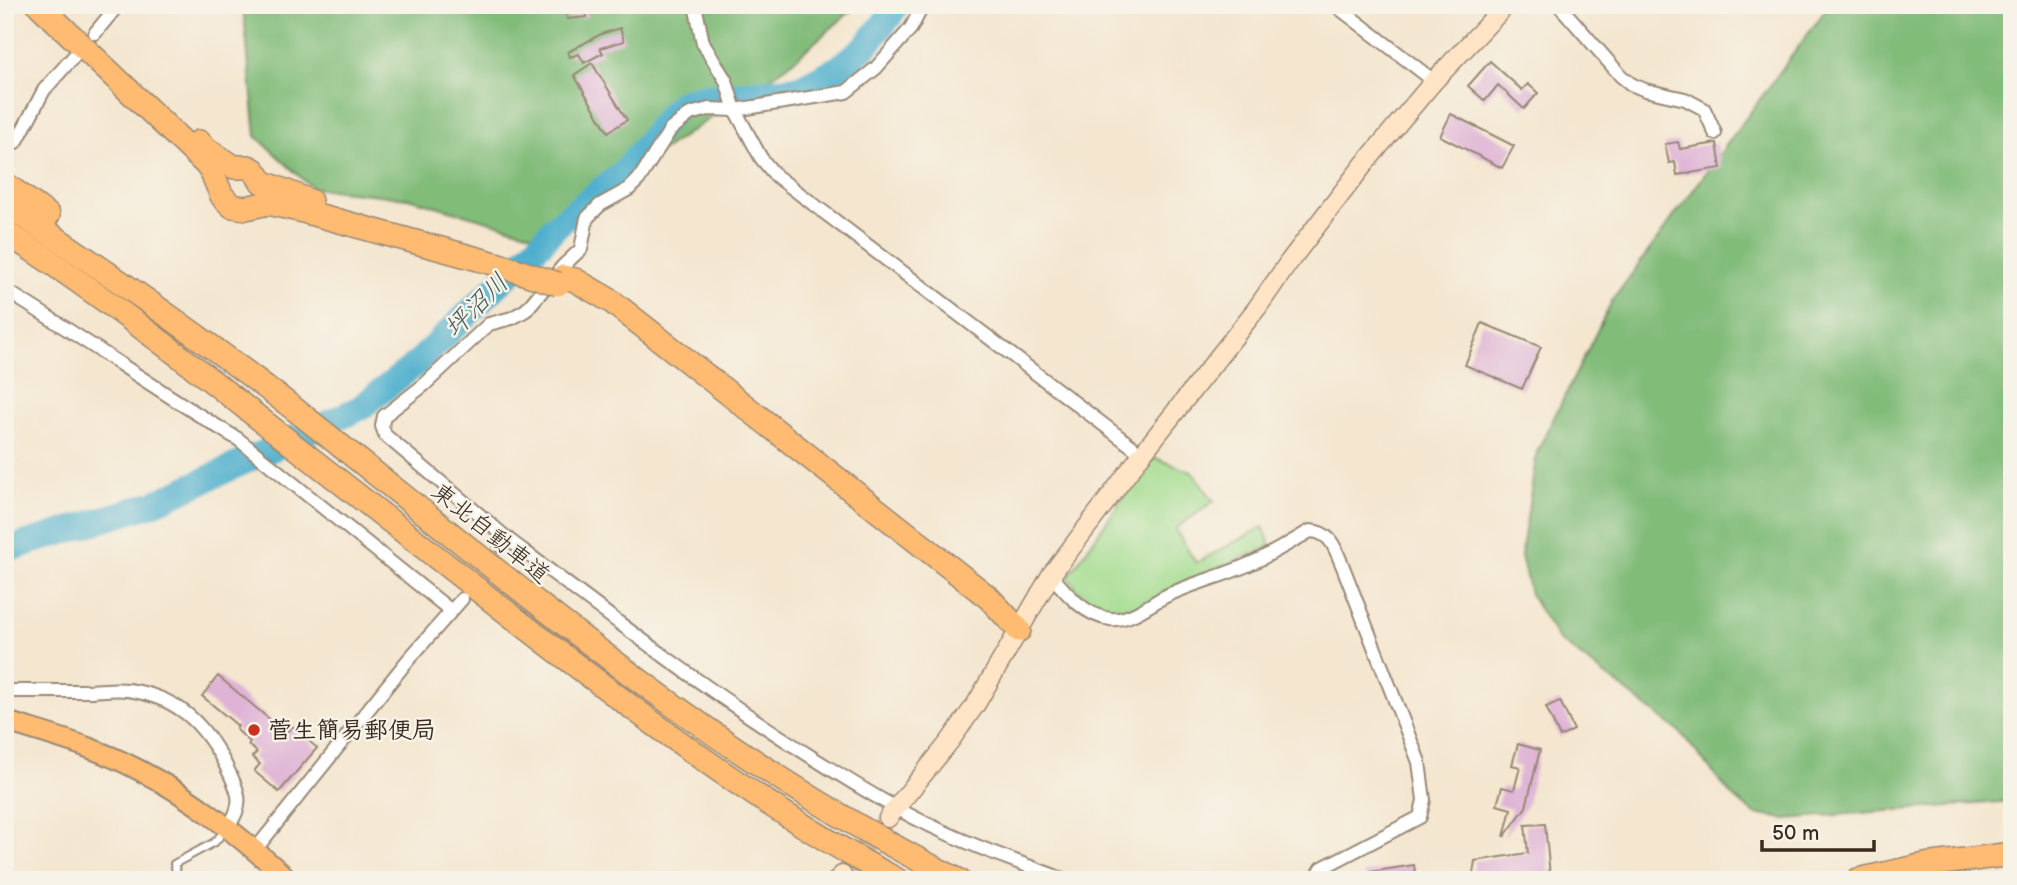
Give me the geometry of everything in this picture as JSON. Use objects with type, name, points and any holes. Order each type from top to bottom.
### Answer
[{"type":"highway","points":[[39,5],[210,168],[227,176],[248,167],[259,175],[260,193],[268,203],[499,261],[561,280],[608,309],[972,603],[1019,631]]},
{"type":"highway","points":[[49,5],[206,149],[227,176]]},
{"type":"highway","points":[[227,176],[222,197],[232,206],[239,208],[260,193]]},
{"type":"highway","points":[[5,184],[217,336],[269,389]]},
{"type":"highway","name":"東北自動車道","points":[[5,204],[149,302],[269,389],[566,626],[699,725],[847,821],[958,880]]},
{"type":"highway","name":"東北自動車道","points":[[5,232],[46,258],[173,351],[590,677],[690,751],[825,839],[897,880]]},
{"type":"highway","points":[[5,251],[249,410]]},
{"type":"highway","points":[[1858,880],[1925,865],[2012,854]]},
{"type":"main road","points":[[5,721],[77,744],[135,767],[178,792],[228,827],[289,880]]},
{"type":"street","points":[[95,33],[118,5]]},
{"type":"street","points":[[695,5],[703,43],[761,158],[775,175],[1142,454]]},
{"type":"street","points":[[923,5],[911,28],[876,68],[846,92],[732,100],[690,114],[670,130],[639,179],[629,189],[600,205],[587,218],[581,249],[526,310],[512,318],[489,324],[424,385],[384,416],[382,426],[385,435],[504,542],[748,717],[892,812],[1065,880]]},
{"type":"street","points":[[1335,5],[1434,81]]},
{"type":"street","points":[[892,812],[950,741],[976,704],[1051,575],[1142,454],[1257,309],[1289,262],[1365,163],[1434,81],[1506,5]]},
{"type":"street","points":[[1559,5],[1621,76],[1645,90],[1685,99],[1704,109],[1715,133]]},
{"type":"street","points":[[5,144],[10,145],[17,141],[44,90],[76,54]]},
{"type":"street","points":[[5,290],[238,439],[450,610]]},
{"type":"street","points":[[1051,575],[1086,609],[1100,618],[1114,620],[1132,615],[1164,597],[1253,562],[1310,531],[1321,531],[1329,538],[1343,567],[1419,762],[1424,800],[1420,817],[1322,869],[1315,880]]},
{"type":"street","points":[[255,850],[450,610],[462,599]]},
{"type":"street","points":[[5,691],[126,690],[156,696],[181,709],[197,721],[211,739],[240,799],[237,814],[228,827]]},
{"type":"lane","points":[[179,880],[174,864],[215,842],[228,827]]},
{"type":"green space","points":[[243,5],[858,5],[786,67],[537,235],[408,198],[312,188],[256,136]]},
{"type":"green space","points":[[1829,5],[2012,5],[2012,801],[1785,819],[1755,814],[1732,796],[1681,733],[1558,639],[1530,594],[1521,556],[1537,452],[1612,301]]},
{"type":"green space","points":[[1155,458],[1192,472],[1214,501],[1175,529],[1196,563],[1263,527],[1271,546],[1196,577],[1138,606],[1119,611],[1103,610],[1086,598],[1068,577]]},
{"type":"building","points":[[566,5],[586,5],[587,17],[567,19]]},
{"type":"building","points":[[620,28],[624,41],[600,48],[603,53],[584,63],[579,54],[570,57],[568,52],[601,34]]},
{"type":"building","points":[[1490,61],[1522,90],[1528,84],[1538,93],[1524,109],[1498,85],[1485,101],[1468,86]]},
{"type":"building","points":[[592,63],[627,120],[608,132],[574,75]]},
{"type":"building","points":[[1451,114],[1514,146],[1502,168],[1440,136]]},
{"type":"building","points":[[1678,142],[1680,149],[1717,143],[1721,168],[1677,175],[1675,162],[1669,163],[1665,144]]},
{"type":"building","points":[[1482,323],[1541,347],[1522,389],[1465,365]]},
{"type":"building","points":[[218,676],[286,733],[292,726],[317,748],[279,792],[254,771],[260,764],[252,757],[257,752],[236,729],[238,726],[202,696]]},
{"type":"building","points":[[1560,701],[1574,730],[1560,737],[1546,707]]},
{"type":"building","points":[[1518,744],[1540,750],[1526,807],[1504,837],[1511,809],[1497,805],[1502,787],[1514,790],[1520,767],[1512,765]]},
{"type":"building","points":[[1545,824],[1550,876],[1522,880],[1472,880],[1475,861],[1528,853],[1525,825]]},
{"type":"building","points":[[1414,865],[1416,880],[1365,880],[1364,873]]},
{"type":"waterway","name":"坪沼川","points":[[5,550],[153,504],[360,408],[416,364],[557,225],[624,172],[682,102],[699,97],[800,88],[840,67],[865,47],[896,5]]},
{"type":"tunnel","points":[[470,587],[501,546]]},
{"type":"tunnel","points":[[842,875],[888,818]]},
{"type":"place","name":"菅生簡易郵便局","points":[[254,730]]}]
